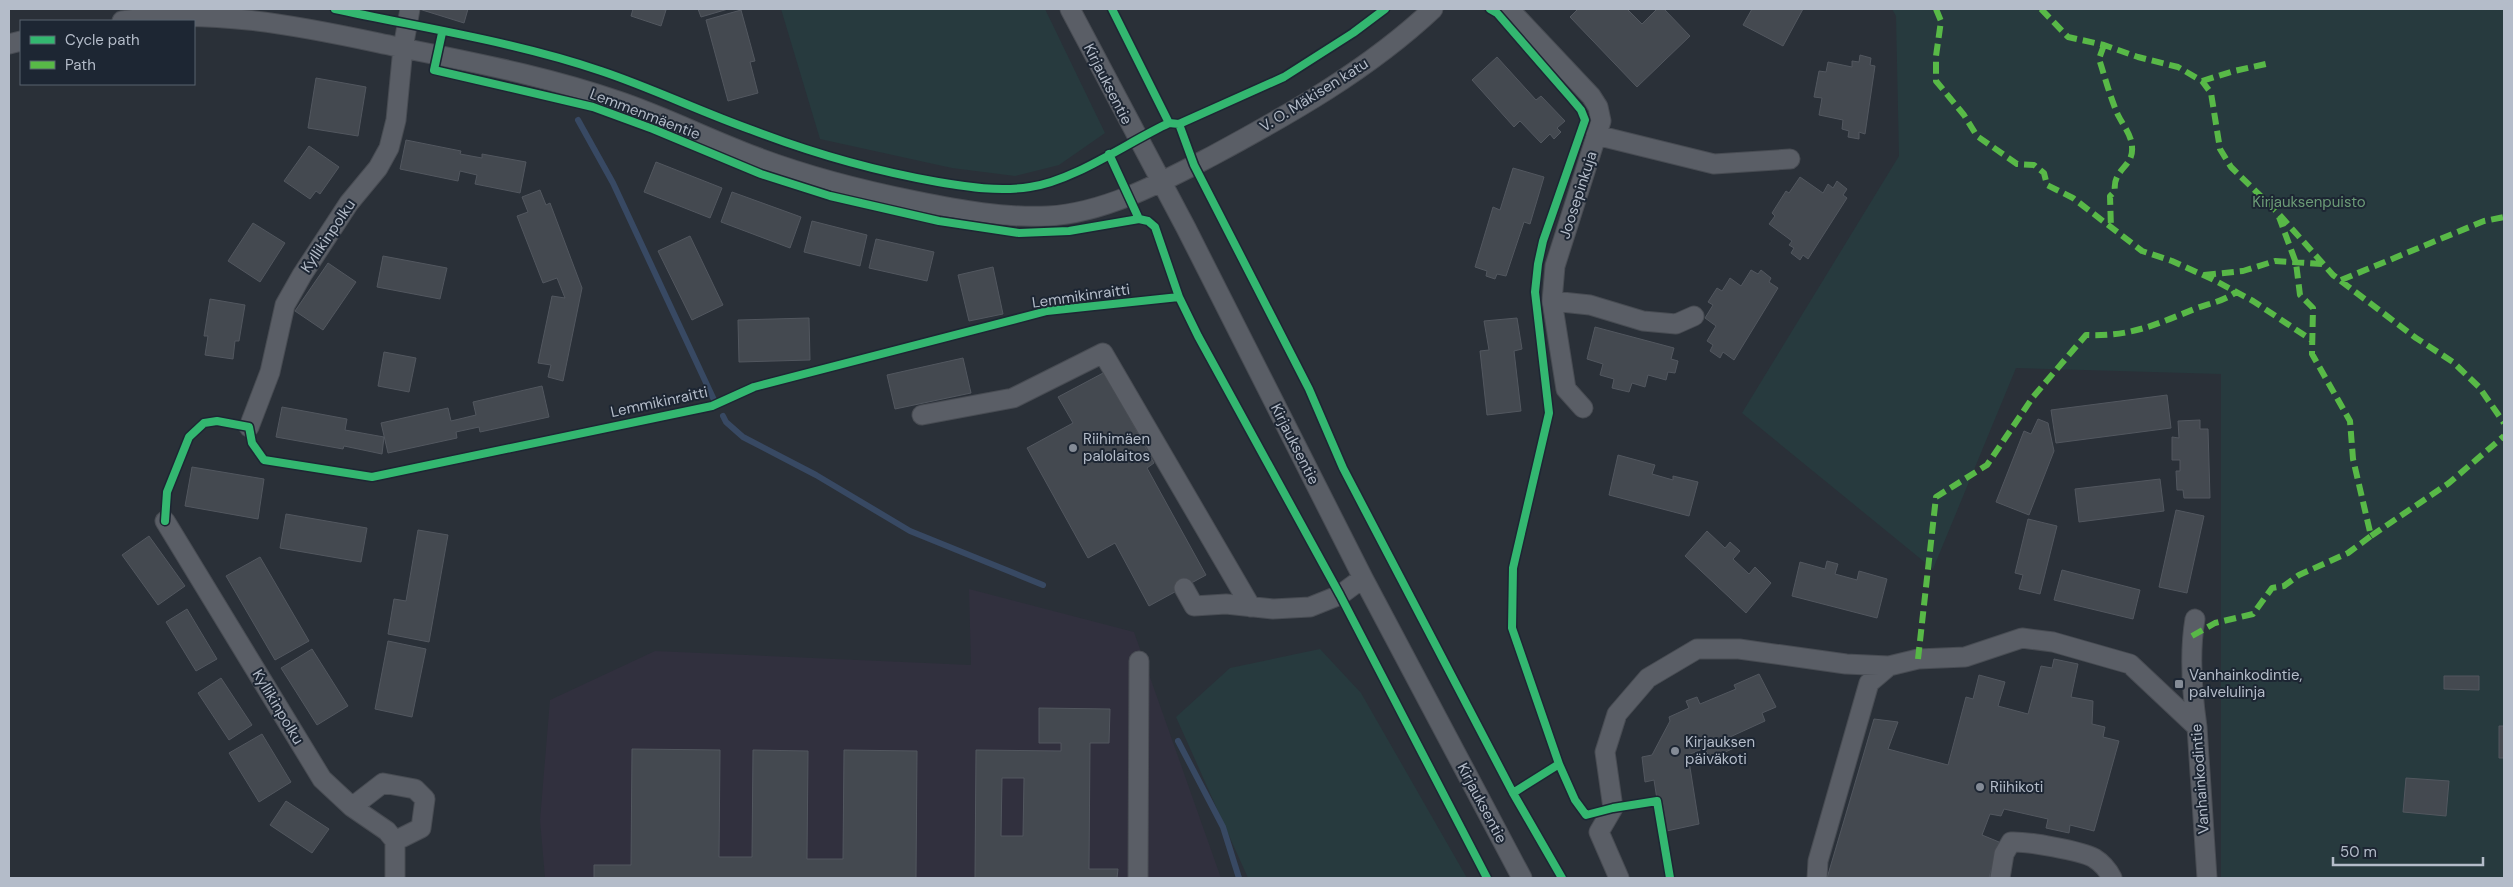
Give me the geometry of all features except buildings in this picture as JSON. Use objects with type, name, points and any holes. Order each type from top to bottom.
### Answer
[{"type":"street","name":"Kyllikinpolku","points":[[249,427],[270,372],[285,305],[302,275],[349,203],[378,168],[389,148],[400,91],[403,48],[410,9]]},
{"type":"street","name":"Kirjauksentie","points":[[1070,9],[1364,578],[1522,878]]},
{"type":"street","name":"V. O. Mäkisen katu","points":[[1160,183],[1287,116],[1393,44],[1414,16],[1433,9]]},
{"type":"street","name":"Joosepinkuja","points":[[1509,9],[1598,107],[1601,121],[1555,266],[1552,301],[1566,390],[1583,408]]},
{"type":"street","name":"Lemmenmäentie","points":[[129,20],[203,17],[267,22],[489,66],[593,92],[810,176],[871,192],[950,208],[1002,216],[1052,216],[1129,196],[1160,183]]},
{"type":"street","points":[[1596,136],[1714,164],[1790,159]]},
{"type":"street","points":[[1552,301],[1590,305],[1643,321],[1676,324],[1694,316]]},
{"type":"street","points":[[922,415],[1012,398],[1103,353],[1251,607]]},
{"type":"street","name":"Kyllikinpolku","points":[[165,521],[322,779],[352,807],[387,831],[395,842]]},
{"type":"street","points":[[1184,588],[1194,606],[1226,604],[1273,609],[1310,607],[1340,595],[1364,578]]},
{"type":"street","name":"Vanhainkodintie","points":[[2195,619],[2192,636],[2193,703],[2197,727],[2207,878]]},
{"type":"street","points":[[1619,878],[1599,832],[1613,808],[1605,752],[1617,714],[1648,678],[1697,649],[1739,650],[1846,664],[1889,666],[1918,659],[1965,657],[2022,638],[2053,642],[2130,664],[2197,727]]},
{"type":"street","points":[[1138,878],[1139,661]]},
{"type":"street","points":[[1817,878],[1818,860],[1869,683],[1889,666]]},
{"type":"street","points":[[352,807],[383,782],[415,789],[425,799],[421,828],[395,842],[395,878]]},
{"type":"street","points":[[2000,878],[2004,854],[2011,842],[2025,841],[2093,858],[2108,870],[2112,878]]},
{"type":"shaded area","points":[[969,589],[1134,632],[1221,878],[545,878],[540,820],[550,700],[655,651],[971,665]]},
{"type":"green space","points":[[781,9],[1045,9],[1105,133],[1059,165],[1015,176],[952,168],[820,139]]},
{"type":"green space","name":"Kirjauksenpuisto","points":[[1892,9],[2504,9],[2504,878],[2221,878],[2221,374],[2016,368],[1933,569],[1742,413],[1899,156],[1896,16]]},
{"type":"green space","points":[[1320,649],[1361,693],[1467,878],[1248,878],[1176,717],[1230,668]]},
{"type":"waterway","points":[[578,120],[613,183],[715,402]]},
{"type":"waterway","points":[[723,416],[726,422],[743,437],[816,475],[910,531],[1043,585]]},
{"type":"waterway","points":[[1178,741],[1223,827],[1239,878]]},
{"type":"marked path","points":[[1936,9],[1941,21],[1936,56],[1936,81],[1964,115],[1977,136],[2017,164],[2034,165],[2044,173],[2047,185],[2073,198],[2142,251],[2172,261],[2212,279],[2253,301],[2313,341]]},
{"type":"marked path","points":[[2041,9],[2068,37],[2104,45],[2138,57],[2178,67],[2202,81],[2211,93],[2220,149],[2231,167],[2278,213],[2333,275],[2416,338],[2453,362],[2479,387],[2504,423]]},
{"type":"marked path","points":[[2104,45],[2099,59],[2112,101],[2132,143],[2130,159],[2117,178],[2115,191],[2110,196],[2111,229]]},
{"type":"marked path","points":[[2202,81],[2270,63]]},
{"type":"marked path","points":[[2192,636],[2215,623],[2253,614],[2272,588],[2284,586],[2299,575],[2348,553],[2371,536],[2353,459],[2350,421],[2312,354],[2313,308],[2300,295],[2296,263],[2279,217]]},
{"type":"marked path","points":[[2341,280],[2484,221],[2504,217]]},
{"type":"marked path","points":[[2204,275],[2243,271],[2275,261],[2322,264]]},
{"type":"marked path","points":[[1918,659],[1936,497],[1987,465],[2033,397],[2086,335],[2130,332],[2222,300],[2236,292]]},
{"type":"marked path","points":[[2371,536],[2449,483],[2504,436]]},
{"type":"cycle path","points":[[335,9],[469,36],[569,61],[658,92],[714,116],[775,138],[867,167],[949,184],[1007,189],[1030,187],[1065,177],[1101,160],[1169,123],[1179,124],[1284,77],[1353,33],[1385,9]]},
{"type":"cycle path","points":[[1112,9],[1169,123]]},
{"type":"cycle path","points":[[1490,9],[1497,13],[1570,97],[1581,110],[1585,120],[1543,241],[1538,264],[1535,292],[1549,413],[1513,568],[1512,628],[1559,764],[1513,793]]},
{"type":"cycle path","points":[[442,33],[434,70],[593,107],[653,129],[761,174],[830,196],[939,221],[1019,233],[1069,231],[1139,219],[1148,221],[1155,227],[1179,297],[1198,336],[1340,595],[1487,878]]},
{"type":"cycle path","points":[[1179,124],[1194,165],[1309,389],[1343,468],[1513,793],[1562,878]]},
{"type":"cycle path","points":[[1109,154],[1139,219]]},
{"type":"cycle path","name":"Lemmikinraitti","points":[[165,521],[167,492],[189,437],[204,423],[217,421],[249,427],[252,443],[264,460],[372,477],[712,406],[754,387],[1047,311],[1179,297]]},
{"type":"cycle path","points":[[1559,764],[1575,800],[1586,815],[1613,808],[1657,801],[1670,878]]},
{"type":"place","name":"Riihimäen palolaitos","points":[[1073,448]]},
{"type":"place","name":"Vanhainkodintie, palvelulinja","points":[[2179,684]]},
{"type":"place","name":"Kirjauksen päiväkoti","points":[[1675,751]]},
{"type":"place","name":"Riihikoti","points":[[1980,787]]}]
